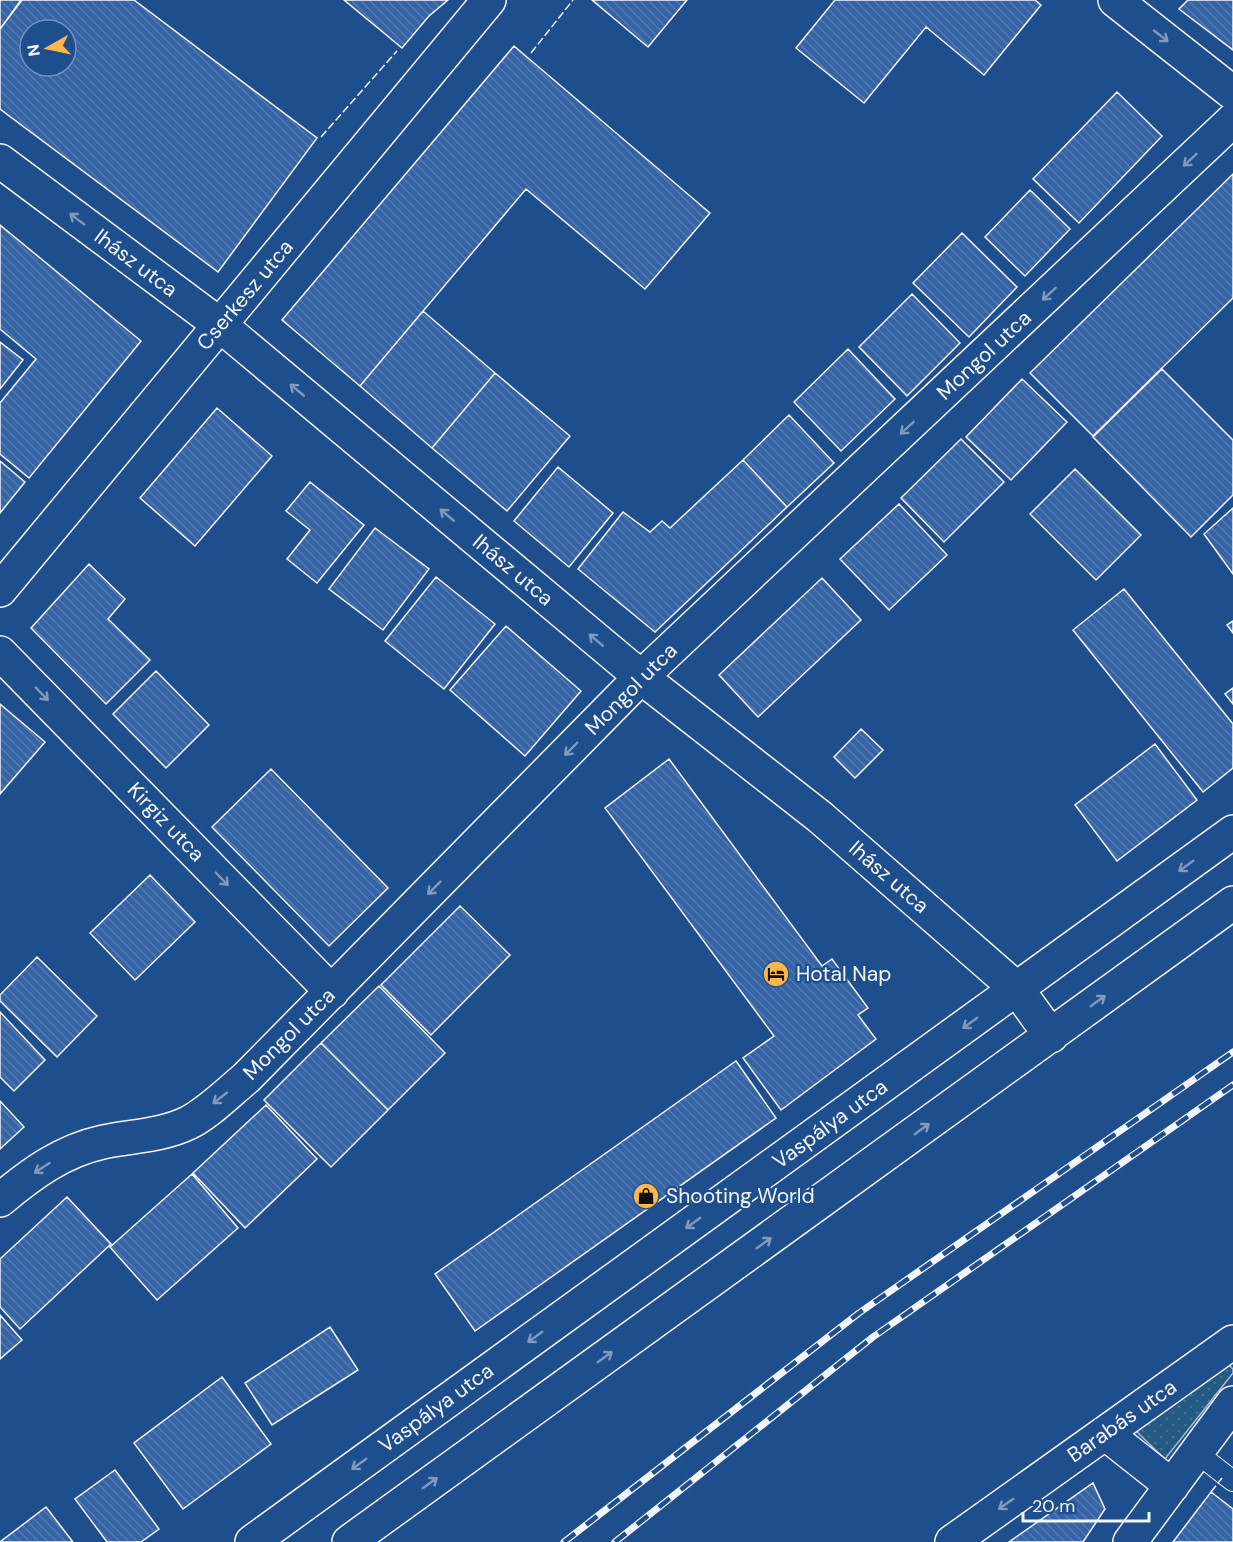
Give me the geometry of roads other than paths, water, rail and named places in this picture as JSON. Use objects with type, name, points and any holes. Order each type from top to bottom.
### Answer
[{"type":"street","name":"Cserkesz utca","points":[[0,590],[489,0]]},
{"type":"street","points":[[1115,0],[1233,93]]},
{"type":"street","name":"Mongol utca","points":[[0,1200],[29,1176],[64,1154],[102,1142],[169,1130],[189,1123],[246,1078],[641,678],[1233,120]]},
{"type":"street","name":"Ihász utca","points":[[0,161],[220,325],[641,678],[820,817],[1017,989],[1051,1036]]},
{"type":"street","name":"Kirgiz utca","points":[[0,653],[332,992]]},
{"type":"street","name":"Vaspálya utca","points":[[252,1542],[1233,832]]},
{"type":"street","points":[[349,1542],[1233,903]]},
{"type":"street","name":"Barabás utca","points":[[952,1542],[1233,1342]]},
{"type":"street","points":[[1130,1542],[1233,1403]]},
{"type":"street","points":[[1105,1433],[1172,1486]]},
{"type":"lane","points":[[1197,1453],[1233,1481]]},
{"type":"railway","points":[[564,1542],[859,1313],[1233,1052]]},
{"type":"railway","points":[[615,1542],[873,1337],[1233,1085]]},
{"type":"place","name":"Hotal Nap","points":[[776,974]]},
{"type":"place","name":"Shooting World","points":[[646,1196]]}]
